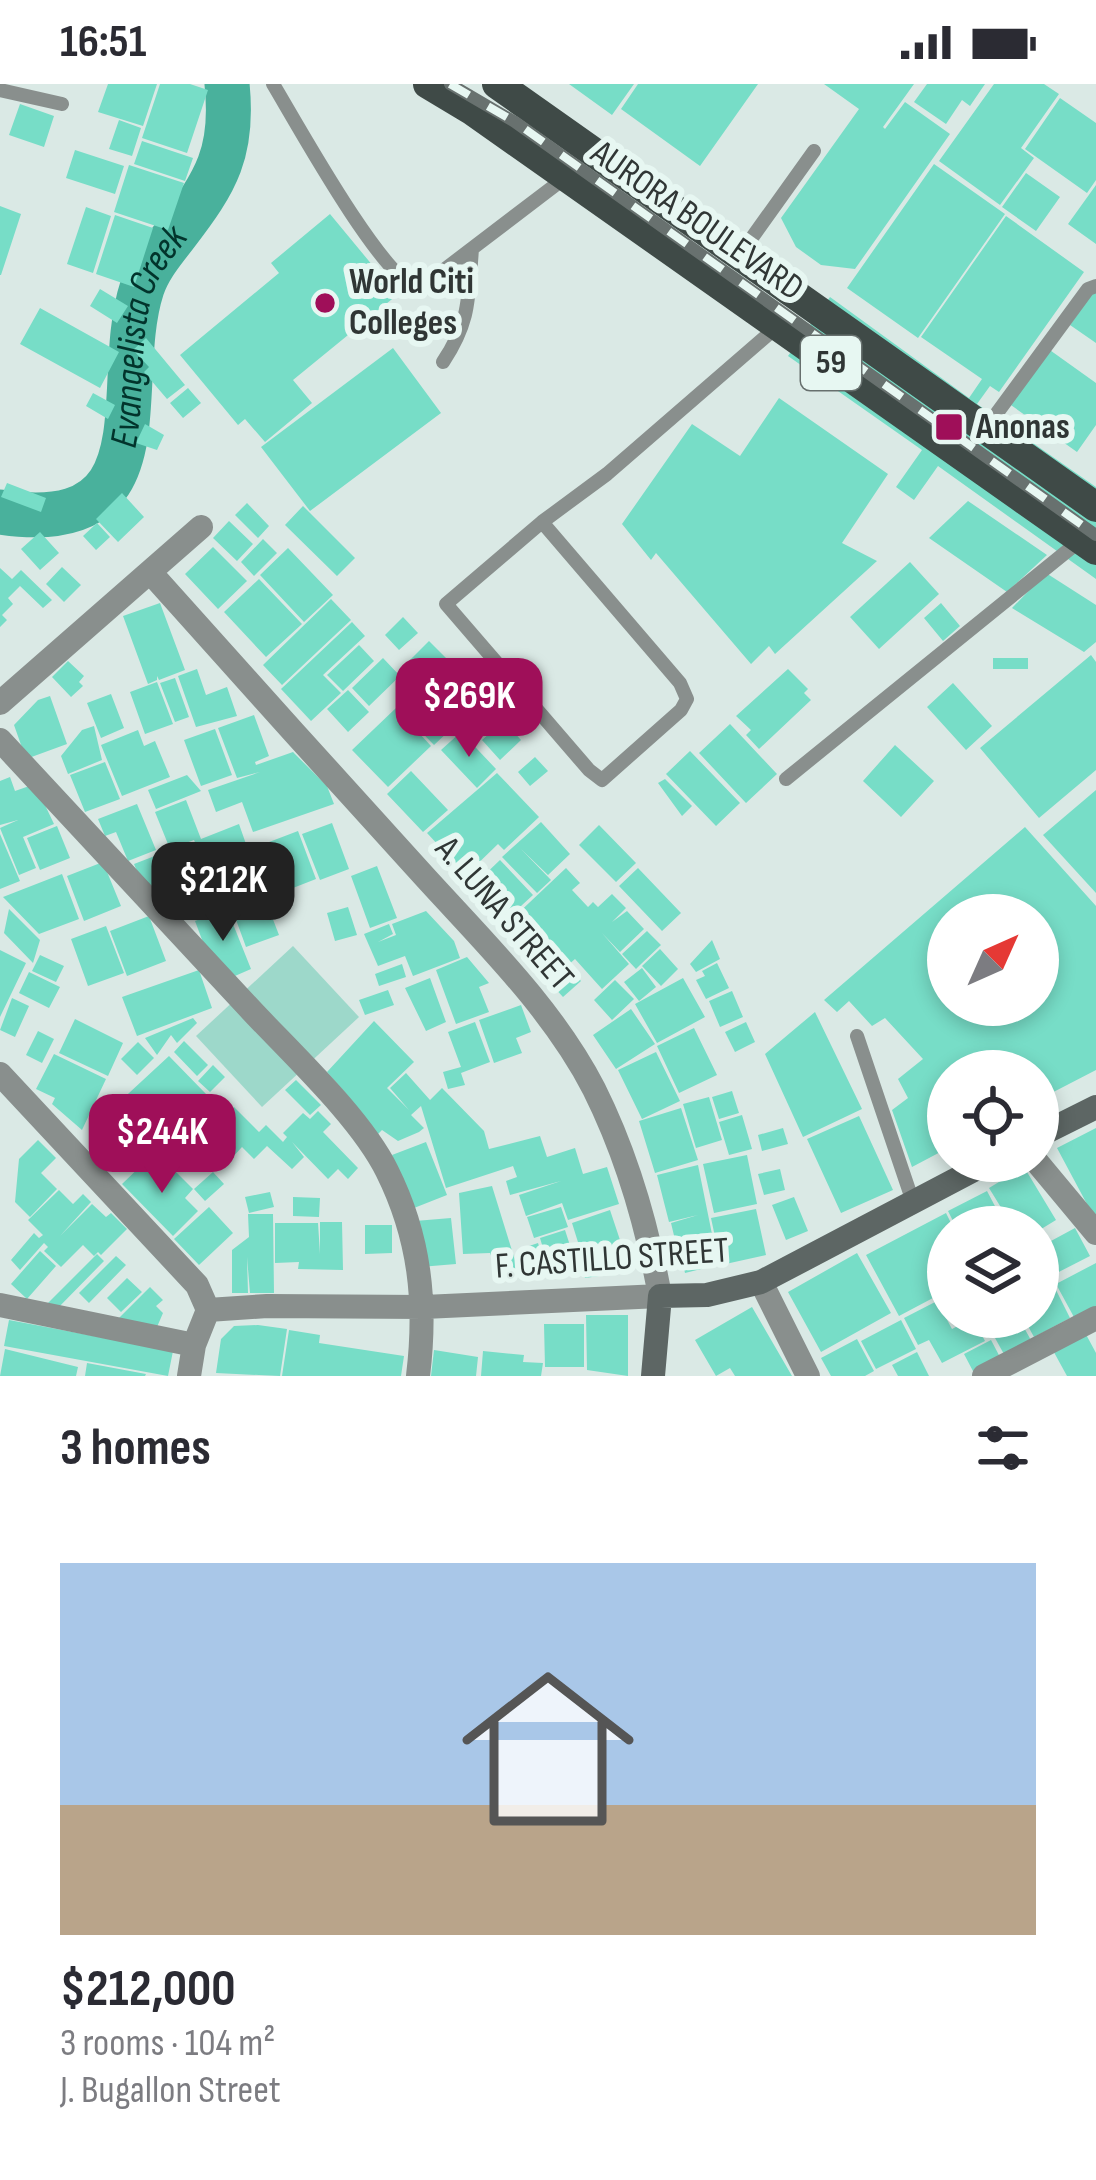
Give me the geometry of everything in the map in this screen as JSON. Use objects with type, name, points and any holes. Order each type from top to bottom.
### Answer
[{"type":"main road","name":"AURORA BOULEVARD","points":[[428,84],[469,99],[566,177],[1089,544]]},
{"type":"main road","name":"AURORA BOULEVARD","points":[[494,84],[1096,507]]},
{"type":"street","points":[[469,99],[494,84]]},
{"type":"street","points":[[0,703],[201,527]]},
{"type":"street","name":"A. LUNA STREET","points":[[150,572],[491,950],[565,1042],[617,1141],[646,1228],[660,1296],[653,1376]]},
{"type":"street","points":[[0,740],[362,1133],[385,1166],[408,1218],[424,1307],[418,1376]]},
{"type":"street","points":[[0,1074],[196,1285],[208,1310],[194,1345],[189,1376]]},
{"type":"street","points":[[1059,1126],[1096,1107]]},
{"type":"street","name":"F. CASTILLO STREET","points":[[208,1310],[707,1295],[760,1282],[951,1182]]},
{"type":"street","points":[[1054,1182],[1096,1233]]},
{"type":"street","points":[[760,1282],[808,1376]]},
{"type":"street","points":[[0,1305],[194,1345]]},
{"type":"street","points":[[984,1376],[1096,1318]]},
{"type":"lane","points":[[273,84],[356,218],[399,278],[415,287],[566,177]]},
{"type":"lane","points":[[0,90],[62,104]]},
{"type":"lane","points":[[740,253],[814,151]]},
{"type":"lane","points":[[443,362],[469,312],[472,249]]},
{"type":"lane","points":[[985,428],[1088,289],[1096,286]]},
{"type":"lane","points":[[542,522],[680,683],[688,700],[602,780],[446,604],[542,522],[607,474],[778,326]]},
{"type":"lane","points":[[786,779],[1089,544]]},
{"type":"lane","points":[[857,1036],[913,1202]]},
{"type":"green space","points":[[293,946],[359,1017],[262,1107],[196,1036]]},
{"type":"building","points":[[108,84],[157,84],[143,126],[98,112]]},
{"type":"building","points":[[160,84],[190,84],[208,90],[187,153],[142,138]]},
{"type":"building","points":[[569,84],[634,84],[612,115]]},
{"type":"building","points":[[638,84],[758,84],[700,166],[621,109]]},
{"type":"building","points":[[824,84],[914,84],[883,127],[905,102],[950,134],[855,269],[821,265],[796,247],[781,218],[859,109]]},
{"type":"building","points":[[927,84],[985,84],[970,106],[962,100],[946,124],[914,102]]},
{"type":"building","points":[[994,84],[1044,84],[1059,94],[1021,148],[1034,158],[1000,205],[939,161]]},
{"type":"building","points":[[1060,98],[1096,123],[1096,180],[1087,193],[1025,149]]},
{"type":"building","points":[[20,104],[54,116],[44,147],[9,135]]},
{"type":"building","points":[[119,120],[141,128],[132,156],[109,149]]},
{"type":"building","points":[[142,141],[193,158],[185,181],[134,164]]},
{"type":"building","points":[[75,150],[124,166],[115,194],[66,178]]},
{"type":"building","points":[[934,164],[1005,214],[918,338],[847,288]]},
{"type":"building","points":[[129,165],[184,183],[168,230],[114,212]]},
{"type":"building","points":[[1026,173],[1060,197],[1036,231],[1002,207]]},
{"type":"building","points":[[1096,185],[1096,244],[1068,224]]},
{"type":"building","points":[[0,206],[21,214],[1,275],[0,275]]},
{"type":"building","points":[[86,207],[111,216],[93,273],[67,264]]},
{"type":"building","points":[[330,214],[397,295],[293,380],[312,403],[265,442],[245,419],[238,425],[180,355],[279,273],[271,263]]},
{"type":"building","points":[[115,215],[153,228],[134,287],[96,274]]},
{"type":"building","name":"Anonas","points":[[1006,216],[1084,272],[999,392],[990,386],[977,404],[1096,487],[1096,579],[938,466],[914,500],[896,487],[922,450],[788,356],[830,297],[969,398],[982,379],[921,337]]},
{"type":"building","points":[[1096,288],[1096,343],[1070,325]]},
{"type":"building","points":[[100,289],[128,306],[117,323],[90,306]]},
{"type":"building","points":[[40,308],[119,352],[100,388],[20,344]]},
{"type":"building","points":[[146,338],[185,385],[167,399],[133,350]]},
{"type":"building","points":[[393,348],[441,413],[310,511],[261,447]]},
{"type":"building","points":[[1047,348],[1096,383],[1096,425],[1077,452],[1008,403]]},
{"type":"building","points":[[188,388],[201,403],[183,418],[170,403]]},
{"type":"building","points":[[93,393],[115,405],[108,419],[86,406]]},
{"type":"building","points":[[779,398],[888,474],[842,543],[877,561],[775,654],[769,646],[751,664],[656,553],[651,560],[622,524],[692,424],[740,456]]},
{"type":"building","points":[[145,424],[164,435],[157,450],[136,443]]},
{"type":"building","points":[[7,483],[46,498],[41,512],[1,497]]},
{"type":"building","points":[[122,493],[144,517],[118,542],[96,519]]},
{"type":"building","points":[[968,501],[1047,555],[1007,592],[929,538]]},
{"type":"building","points":[[247,503],[269,526],[258,538],[235,515]]},
{"type":"building","points":[[303,506],[355,558],[337,576],[285,525]]},
{"type":"building","points":[[229,521],[253,544],[237,561],[213,538]]},
{"type":"building","points":[[97,523],[110,537],[96,550],[83,536]]},
{"type":"building","points":[[40,532],[59,553],[40,570],[21,549]]},
{"type":"building","points":[[263,539],[277,553],[254,576],[241,562]]},
{"type":"building","points":[[213,547],[247,581],[218,609],[185,574]]},
{"type":"building","points":[[288,548],[333,595],[304,622],[260,575]]},
{"type":"building","points":[[910,562],[939,594],[879,649],[850,617]]},
{"type":"building","points":[[62,567],[81,585],[64,602],[46,584]]},
{"type":"building","points":[[0,568],[12,579],[21,570],[52,600],[43,608],[20,586],[8,598],[13,604],[2,615],[7,620],[0,627]]},
{"type":"building","points":[[1046,573],[1096,605],[1096,642],[1084,652],[1012,608]]},
{"type":"building","points":[[259,579],[302,624],[266,657],[224,612]]},
{"type":"building","points":[[331,599],[351,620],[282,685],[263,665]]},
{"type":"building","points":[[160,603],[185,670],[159,680],[157,676],[148,684],[123,616]]},
{"type":"building","points":[[941,603],[960,626],[943,641],[924,618]]},
{"type":"building","points":[[403,617],[418,633],[399,650],[385,635]]},
{"type":"building","points":[[352,622],[365,636],[323,675],[341,693],[311,721],[281,689]]},
{"type":"building","points":[[429,641],[449,661],[428,682],[408,662]]},
{"type":"building","points":[[359,645],[374,661],[343,691],[327,675]]},
{"type":"building","points":[[1091,655],[1096,662],[1096,770],[1039,818],[980,748]]},
{"type":"building","points":[[383,658],[400,676],[369,706],[352,688]]},
{"type":"building","points":[[993,658],[1028,658],[1028,669],[993,669]]},
{"type":"building","points":[[68,661],[84,676],[79,682],[83,686],[71,697],[52,677]]},
{"type":"building","points":[[450,666],[472,688],[452,709],[429,687]]},
{"type":"building","points":[[197,669],[206,695],[227,687],[237,716],[196,727],[178,676]]},
{"type":"building","points":[[788,669],[808,689],[804,693],[811,700],[759,749],[746,735],[751,730],[736,716]]},
{"type":"building","points":[[175,678],[189,717],[175,722],[160,683]]},
{"type":"building","points":[[157,682],[173,724],[145,734],[130,692]]},
{"type":"building","points":[[953,683],[992,726],[966,750],[927,707]]},
{"type":"building","points":[[477,688],[485,701],[465,720],[456,712]]},
{"type":"building","points":[[348,690],[369,712],[348,732],[327,709]]},
{"type":"building","points":[[111,694],[124,728],[101,738],[87,703]]},
{"type":"building","points":[[50,696],[67,744],[26,759],[14,725],[38,700]]},
{"type":"building","points":[[418,697],[450,730],[434,745],[402,712]]},
{"type":"building","points":[[494,701],[501,718],[481,737],[469,726]]},
{"type":"building","points":[[396,708],[431,746],[388,787],[352,750]]},
{"type":"building","points":[[254,715],[269,756],[256,765],[293,752],[327,786],[334,804],[253,832],[242,802],[216,812],[208,790],[260,772],[237,778],[218,728]]},
{"type":"building","points":[[504,721],[521,740],[500,760],[482,740]]},
{"type":"building","points":[[730,724],[777,774],[746,803],[699,753]]},
{"type":"building","points":[[94,726],[102,760],[68,774],[61,756],[82,730]]},
{"type":"building","points":[[215,729],[232,775],[201,786],[184,740]]},
{"type":"building","points":[[138,730],[144,746],[155,741],[170,777],[122,796],[101,745]]},
{"type":"building","points":[[461,732],[496,769],[477,788],[441,750]]},
{"type":"building","points":[[895,745],[934,781],[901,817],[863,781]]},
{"type":"building","points":[[690,751],[740,803],[716,826],[666,774]]},
{"type":"building","points":[[535,757],[548,771],[530,786],[518,772]]},
{"type":"building","points":[[105,762],[120,799],[85,812],[70,775]]},
{"type":"building","points":[[411,771],[448,810],[423,832],[387,794]]},
{"type":"building","points":[[497,773],[539,817],[504,850],[498,844],[466,875],[427,833]]},
{"type":"building","points":[[187,775],[201,791],[156,809],[148,790]]},
{"type":"building","points":[[10,777],[15,791],[35,784],[54,824],[23,837],[36,868],[19,875],[0,828],[18,820],[0,825],[0,781]]},
{"type":"building","points":[[665,779],[692,806],[682,816],[658,783]]},
{"type":"building","points":[[1096,790],[1096,893],[1043,835]]},
{"type":"building","points":[[186,800],[201,839],[239,824],[246,844],[230,850],[242,878],[214,889],[194,840],[170,849],[155,812]]},
{"type":"building","points":[[137,804],[156,850],[128,861],[116,832],[105,836],[98,819]]},
{"type":"building","points":[[541,822],[570,854],[548,875],[521,849],[551,880],[537,893],[502,857]]},
{"type":"building","points":[[332,823],[349,869],[320,880],[302,834]]},
{"type":"building","points":[[599,825],[636,863],[616,882],[579,845]]},
{"type":"building","points":[[57,826],[70,858],[40,870],[27,838]]},
{"type":"building","points":[[1025,827],[1096,906],[1096,1070],[1059,1089],[1059,1050],[927,1050],[927,1159],[912,1167],[892,1110],[908,1098],[898,1079],[923,1059],[885,1018],[872,1026],[849,1001],[837,1012],[824,1000],[927,911],[927,1026],[1059,1026],[1059,894],[947,894]]},
{"type":"building","points":[[298,831],[316,879],[275,895],[256,847]]},
{"type":"building","points":[[0,834],[20,881],[0,889]]},
{"type":"building","points":[[193,844],[212,892],[186,902],[167,854]]},
{"type":"building","points":[[160,854],[180,904],[168,910],[141,881],[134,864]]},
{"type":"building","points":[[500,860],[533,895],[509,917],[476,883]]},
{"type":"building","points":[[103,862],[121,906],[84,921],[67,876]]},
{"type":"building","points":[[377,866],[397,918],[370,928],[351,876]]},
{"type":"building","points":[[566,868],[580,883],[572,890],[588,907],[593,902],[598,907],[612,894],[626,908],[612,922],[627,911],[644,929],[620,952],[602,933],[629,964],[602,989],[575,959],[567,966],[581,981],[563,997],[551,984],[556,979],[520,942],[526,936],[511,920]]},
{"type":"building","points":[[638,868],[681,913],[662,931],[619,886]]},
{"type":"building","points":[[62,874],[79,919],[39,934],[3,897]]},
{"type":"building","points":[[267,904],[279,935],[246,947],[235,917]]},
{"type":"building","points":[[348,907],[357,935],[335,941],[327,913]]},
{"type":"building","points":[[9,909],[40,940],[33,963],[4,933]]},
{"type":"building","points":[[227,909],[251,969],[228,979],[210,961],[195,921]]},
{"type":"building","points":[[426,911],[454,941],[460,958],[413,976],[405,956],[378,966],[364,934],[389,924],[393,934],[378,942],[396,935],[392,924]]},
{"type":"building","points":[[149,916],[166,961],[127,976],[110,931]]},
{"type":"building","points":[[106,926],[124,973],[88,986],[71,939]]},
{"type":"building","points":[[647,931],[661,945],[636,969],[622,954]]},
{"type":"building","points":[[712,940],[720,959],[696,972],[690,964]]},
{"type":"building","points":[[660,949],[678,969],[661,986],[642,966]]},
{"type":"building","points":[[0,950],[26,963],[0,1017]]},
{"type":"building","points":[[40,955],[64,966],[56,982],[32,971]]},
{"type":"building","points":[[467,957],[489,983],[479,987],[489,1012],[456,1024],[436,970]]},
{"type":"building","points":[[717,963],[729,988],[706,999],[696,980]]},
{"type":"building","points":[[402,964],[406,977],[379,986],[375,974]]},
{"type":"building","points":[[642,968],[656,987],[639,1001],[624,982]]},
{"type":"building","points":[[199,970],[212,1008],[137,1036],[122,997]]},
{"type":"building","points":[[29,972],[60,987],[49,1008],[19,993]]},
{"type":"building","points":[[430,978],[446,1022],[426,1031],[405,988]]},
{"type":"building","points":[[683,978],[705,1017],[657,1043],[635,1004]]},
{"type":"building","points":[[615,980],[634,999],[612,1020],[594,1000]]},
{"type":"building","points":[[388,990],[394,1005],[365,1015],[359,1000]]},
{"type":"building","points":[[732,991],[743,1017],[720,1027],[709,1001]]},
{"type":"building","points":[[12,998],[29,1006],[15,1037],[0,1030]]},
{"type":"building","points":[[521,1005],[531,1032],[516,1038],[522,1053],[494,1063],[479,1020]]},
{"type":"building","points":[[631,1009],[655,1044],[616,1069],[593,1035]]},
{"type":"building","points":[[815,1012],[862,1109],[803,1137],[765,1054]]},
{"type":"building","points":[[193,1018],[197,1023],[177,1043],[171,1035],[157,1055],[145,1038]]},
{"type":"building","points":[[75,1019],[123,1043],[108,1076],[59,1053]]},
{"type":"building","points":[[374,1021],[414,1062],[387,1088],[409,1110],[390,1088],[406,1073],[430,1100],[442,1088],[484,1131],[489,1149],[540,1136],[547,1157],[575,1148],[583,1174],[607,1167],[619,1204],[568,1220],[562,1203],[526,1216],[519,1195],[561,1181],[510,1195],[506,1181],[517,1177],[513,1166],[446,1188],[421,1106],[411,1115],[424,1128],[419,1132],[398,1141],[382,1130],[371,1141],[338,1108],[349,1097],[327,1072]]},
{"type":"building","points":[[475,1022],[490,1062],[461,1073],[465,1085],[448,1089],[443,1072],[461,1067],[448,1032]]},
{"type":"building","points":[[746,1022],[755,1042],[735,1052],[725,1032]]},
{"type":"building","points":[[694,1028],[717,1075],[679,1093],[657,1046]]},
{"type":"building","points":[[38,1031],[54,1039],[42,1063],[26,1055]]},
{"type":"building","points":[[184,1041],[208,1065],[197,1076],[174,1052]]},
{"type":"building","points":[[138,1042],[154,1058],[137,1075],[121,1059]]},
{"type":"building","points":[[656,1052],[680,1101],[642,1119],[618,1070]]},
{"type":"building","points":[[54,1054],[106,1079],[82,1130],[52,1104],[55,1098],[36,1089]]},
{"type":"building","points":[[169,1056],[206,1094],[165,1131],[161,1127],[139,1149],[144,1155],[129,1170],[89,1130]]},
{"type":"building","points":[[213,1065],[225,1077],[210,1092],[198,1081]]},
{"type":"building","points":[[296,1080],[321,1105],[310,1115],[285,1090]]},
{"type":"building","points":[[732,1091],[739,1113],[719,1119],[712,1097]]},
{"type":"building","points":[[709,1097],[722,1140],[696,1148],[683,1104]]},
{"type":"building","points":[[234,1107],[259,1132],[266,1125],[283,1142],[287,1137],[283,1133],[303,1113],[310,1119],[318,1111],[331,1124],[323,1132],[358,1168],[348,1179],[338,1169],[328,1179],[292,1142],[304,1157],[292,1169],[267,1146],[254,1159],[242,1147],[230,1160],[207,1136]]},
{"type":"building","points":[[681,1108],[698,1160],[655,1173],[639,1121]]},
{"type":"building","points":[[742,1115],[752,1149],[729,1155],[719,1122]]},
{"type":"building","points":[[859,1116],[893,1190],[841,1213],[807,1139]]},
{"type":"building","points":[[783,1128],[788,1144],[762,1151],[758,1135]]},
{"type":"building","points":[[1096,1128],[1096,1221],[1059,1152],[1059,1147]]},
{"type":"building","points":[[38,1140],[56,1158],[41,1173],[57,1189],[30,1217],[15,1202],[19,1159]]},
{"type":"building","points":[[426,1142],[447,1195],[414,1208],[392,1155]]},
{"type":"building","points":[[747,1155],[757,1204],[714,1213],[703,1164]]},
{"type":"building","points":[[148,1159],[163,1175],[171,1167],[193,1189],[185,1198],[198,1211],[173,1236],[122,1184]]},
{"type":"building","points":[[698,1165],[713,1239],[677,1248],[671,1223],[698,1215],[669,1222],[657,1175]]},
{"type":"building","points":[[780,1169],[785,1190],[764,1195],[758,1174]]},
{"type":"building","points":[[213,1172],[224,1184],[205,1201],[194,1189]]},
{"type":"building","points":[[999,1182],[1033,1182],[1048,1206],[1000,1206],[989,1188]]},
{"type":"building","points":[[492,1186],[518,1270],[505,1271],[490,1253],[463,1254],[459,1193]]},
{"type":"building","points":[[59,1190],[73,1204],[83,1194],[91,1202],[60,1236],[92,1204],[106,1217],[111,1213],[127,1229],[101,1255],[94,1256],[83,1245],[61,1267],[44,1251],[48,1247],[44,1243],[20,1270],[11,1260],[34,1233],[39,1238],[43,1235],[28,1220]]},
{"type":"building","points":[[987,1191],[995,1206],[958,1206]]},
{"type":"building","points":[[270,1192],[274,1207],[249,1213],[245,1197]]},
{"type":"building","points":[[293,1197],[320,1198],[319,1217],[293,1216]]},
{"type":"building","points":[[794,1197],[808,1231],[786,1240],[772,1205]]},
{"type":"building","points":[[209,1207],[233,1233],[199,1265],[174,1239]]},
{"type":"building","points":[[561,1207],[568,1227],[534,1238],[527,1217]]},
{"type":"building","points":[[756,1209],[766,1255],[721,1265],[711,1218]]},
{"type":"building","points":[[610,1210],[621,1243],[582,1255],[572,1223]]},
{"type":"building","points":[[248,1214],[273,1214],[274,1293],[250,1293],[247,1257],[248,1293],[232,1293],[232,1250],[249,1237]]},
{"type":"building","points":[[451,1218],[456,1264],[420,1267],[415,1221]]},
{"type":"building","points":[[320,1222],[342,1222],[343,1270],[298,1269],[299,1262],[275,1263],[275,1223],[318,1223],[320,1254]]},
{"type":"building","points":[[927,1223],[927,1301],[899,1316],[866,1255]]},
{"type":"building","points":[[365,1225],[392,1225],[392,1253],[365,1254]]},
{"type":"building","points":[[1075,1228],[1090,1256],[1059,1272],[1059,1237]]},
{"type":"building","points":[[565,1230],[576,1264],[550,1272],[540,1238]]},
{"type":"building","points":[[712,1242],[717,1265],[685,1273],[680,1250]]},
{"type":"building","points":[[538,1243],[548,1274],[530,1279],[520,1249]]},
{"type":"building","points":[[622,1245],[623,1265],[613,1274],[585,1278],[578,1259]]},
{"type":"building","points":[[40,1251],[56,1266],[27,1299],[11,1284]]},
{"type":"building","points":[[857,1253],[891,1313],[821,1352],[788,1292]]},
{"type":"building","points":[[97,1254],[104,1261],[55,1311],[47,1304]]},
{"type":"building","points":[[116,1256],[126,1265],[89,1303],[79,1293]]},
{"type":"building","points":[[1096,1263],[1096,1308],[1075,1319],[1059,1282]]},
{"type":"building","points":[[127,1278],[142,1292],[121,1312],[107,1298]]},
{"type":"building","points":[[150,1287],[163,1300],[156,1306],[163,1313],[154,1334],[111,1326]]},
{"type":"building","points":[[1059,1296],[1070,1318],[1059,1324]]},
{"type":"building","points":[[927,1306],[927,1338],[985,1341],[942,1363],[929,1340],[918,1345],[904,1318]]},
{"type":"building","points":[[752,1307],[792,1376],[735,1376],[730,1368],[716,1376],[695,1340]]},
{"type":"building","points":[[586,1315],[628,1315],[628,1376],[587,1370]]},
{"type":"building","points":[[9,1320],[173,1351],[168,1376],[4,1346]]},
{"type":"building","points":[[901,1320],[916,1349],[876,1369],[861,1341]]},
{"type":"building","points":[[544,1324],[584,1324],[584,1367],[545,1367]]},
{"type":"building","points":[[234,1326],[287,1329],[280,1376],[216,1373],[221,1339]]},
{"type":"building","points":[[1082,1327],[1096,1353],[1096,1376],[1067,1376],[1050,1345]]},
{"type":"building","points":[[289,1330],[320,1335],[319,1343],[404,1356],[401,1376],[282,1376]]},
{"type":"building","points":[[995,1338],[1030,1338],[1032,1342],[1005,1356]]},
{"type":"building","points":[[857,1339],[874,1371],[865,1376],[831,1376],[821,1358]]},
{"type":"building","points":[[991,1340],[1001,1359],[974,1373],[964,1354]]},
{"type":"building","points":[[5,1349],[78,1367],[76,1376],[0,1376]]},
{"type":"building","points":[[434,1350],[478,1357],[476,1376],[431,1376]]},
{"type":"building","points":[[483,1351],[524,1355],[523,1362],[543,1363],[541,1376],[481,1376]]},
{"type":"building","points":[[917,1352],[929,1376],[898,1376],[892,1365]]},
{"type":"building","points":[[87,1363],[146,1374],[85,1376]]},
{"type":"waterway","name":"Evangelista Creek","points":[[0,512],[54,514],[90,502],[112,478],[124,446],[142,288],[220,164],[228,128],[227,84]]},
{"type":"railway","points":[[450,84],[515,122],[1096,535]]},
{"type":"place","name":"World Citi Colleges","points":[[325,303]]},
{"type":"place","name":"Anonas","points":[[949,427]]}]
